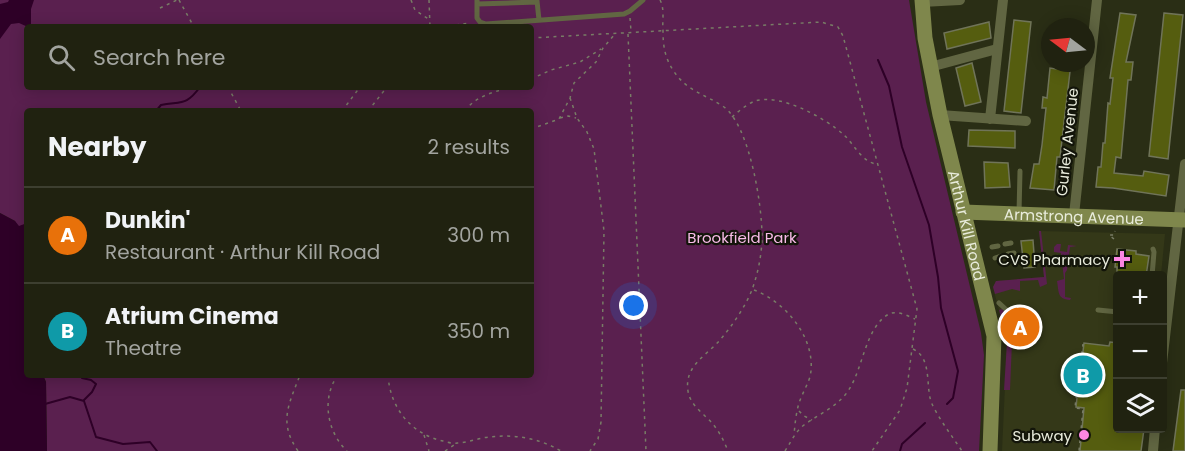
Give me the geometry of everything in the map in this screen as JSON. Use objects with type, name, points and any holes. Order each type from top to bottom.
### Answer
[{"type":"street","points":[[922,1],[960,0]]},
{"type":"street","points":[[990,119],[1003,0]]},
{"type":"street","name":"Gurley Avenue","points":[[1074,215],[1097,0]]},
{"type":"street","name":"Arthur Kill Road","points":[[922,1],[930,67],[940,115],[994,336],[990,451]]},
{"type":"street","points":[[930,67],[997,49]]},
{"type":"street","points":[[940,115],[1026,121]]},
{"type":"street","points":[[1167,327],[1182,220],[1185,164]]},
{"type":"street","name":"Armstrong Avenue","points":[[963,212],[1182,220]]},
{"type":"street","points":[[1153,451],[1155,433]]},
{"type":"lane","points":[[539,20],[537,1],[477,2],[477,18],[480,22],[539,20],[586,18],[630,11],[643,0]]},
{"type":"lane","points":[[1019,215],[1020,171]]},
{"type":"lane","points":[[1152,271],[1153,249]]},
{"type":"lane","points":[[999,303],[1011,314],[1026,312],[1031,315],[1034,342]]},
{"type":"lane","points":[[1098,310],[1113,312]]},
{"type":"path","points":[[159,8],[178,0],[192,24]]},
{"type":"path","points":[[411,0],[415,10],[430,20]]},
{"type":"path","points":[[429,0],[430,24]]},
{"type":"path","points":[[660,0],[663,10],[663,45],[667,59],[682,82],[691,90],[722,106],[732,117],[756,176],[761,203],[761,257],[752,290],[729,328],[698,360],[687,380],[690,399],[714,426],[728,451]]},
{"type":"path","points":[[630,11],[646,451]]},
{"type":"path","points":[[464,24],[480,22]]},
{"type":"path","points":[[534,39],[821,22],[838,27],[843,36],[916,299],[916,320],[907,388],[900,410],[872,451]]},
{"type":"path","points":[[559,118],[570,98],[574,83],[596,62],[603,48],[615,34]]},
{"type":"path","points":[[534,78],[551,70],[580,62],[603,48]]},
{"type":"path","points":[[230,90],[239,108]]},
{"type":"path","points":[[344,108],[358,90]]},
{"type":"path","points":[[371,108],[385,90]]},
{"type":"path","points":[[466,108],[485,95],[502,90]]},
{"type":"path","points":[[570,98],[577,118],[594,148],[604,231],[601,422],[598,439],[590,451]]},
{"type":"path","points":[[732,117],[756,101],[784,102],[829,123],[843,134],[866,161],[879,164]]},
{"type":"path","points":[[534,128],[559,118],[568,116],[577,118]]},
{"type":"path","points":[[1114,239],[1109,235],[1114,235],[1115,231]]},
{"type":"path","points":[[752,290],[764,294],[787,313],[798,326],[806,342],[811,367],[810,377],[797,409],[794,436]]},
{"type":"path","points":[[785,451],[804,425],[831,409],[848,392],[860,369],[869,341],[889,314],[897,312],[916,320]]},
{"type":"path","points":[[1080,369],[1083,344]]},
{"type":"path","points":[[913,349],[918,351],[926,365],[931,404],[962,451]]},
{"type":"path","points":[[298,451],[291,441],[286,422],[287,409],[299,378]]},
{"type":"path","points":[[336,378],[327,405],[332,429],[347,451]]},
{"type":"path","points":[[388,378],[394,404],[413,428],[424,435],[456,444]]},
{"type":"path","points":[[1078,380],[1075,408],[1083,409],[1079,451]]},
{"type":"path","points":[[797,409],[804,416],[813,420]]},
{"type":"path","points":[[424,435],[429,451]]},
{"type":"path","points":[[445,451],[456,444],[490,436],[546,442],[561,451]]},
{"type":"shaded area","points":[[9,0],[34,0],[31,9],[31,24],[11,24],[0,39],[0,4]]},
{"type":"shaded area","points":[[0,213],[15,221],[19,226],[24,224],[24,378],[44,378],[46,382],[47,451],[0,451]]},
{"type":"shaded area","points":[[1039,231],[1165,234],[1161,271],[1113,271],[1113,433],[1143,433],[1141,451],[1002,451],[1007,342],[993,287],[996,281],[1044,277]]},
{"type":"green space","name":"Brookfield Park","points":[[0,0],[909,0],[926,102],[981,333],[984,355],[979,451],[47,451],[44,378],[534,378],[534,108],[24,108],[24,248],[15,221],[0,213]]},
{"type":"green space","points":[[1039,231],[1041,231],[1047,284],[1040,287],[1038,280],[1020,281],[1020,291],[1012,289],[995,294],[993,287],[996,281],[1044,277]]},
{"type":"green space","points":[[1057,244],[1061,244],[1060,251],[1067,252],[1068,245],[1077,246],[1070,247],[1065,273],[1065,297],[1071,298],[1070,300],[1063,298],[1059,292],[1057,281],[1064,279],[1061,253],[1054,252]]},
{"type":"green space","points":[[1002,309],[1009,316],[1012,342],[1010,390],[1004,390],[1007,342],[999,310]]},
{"type":"building","points":[[1120,13],[1136,15],[1126,62],[1133,62],[1131,80],[1128,80],[1121,158],[1116,157],[1114,173],[1143,176],[1144,171],[1169,175],[1166,196],[1096,187],[1098,167],[1101,167],[1103,143],[1105,143],[1108,103],[1110,104],[1113,78],[1110,78]]},
{"type":"building","points":[[1164,13],[1183,15],[1168,159],[1149,156]]},
{"type":"building","points":[[1014,20],[1031,22],[1021,113],[1004,111]]},
{"type":"building","points":[[989,22],[991,38],[947,49],[944,33]]},
{"type":"building","points":[[972,63],[981,102],[965,106],[956,68]]},
{"type":"building","points":[[1050,72],[1070,72],[1054,190],[1030,188],[1034,164],[1039,164],[1046,108],[1042,108],[1043,97],[1047,98]]},
{"type":"building","points":[[969,130],[1015,131],[1015,148],[968,146]]},
{"type":"building","points":[[984,162],[1008,163],[1010,187],[985,188]]},
{"type":"building","points":[[1033,240],[1035,267],[1024,268],[1021,241]]},
{"type":"building","points":[[1117,249],[1136,251],[1136,254],[1149,256],[1147,271],[1117,271],[1115,267]]},
{"type":"building","points":[[1025,317],[1028,332],[1011,334],[1009,318]]},
{"type":"building","points":[[1110,342],[1113,342],[1113,433],[1143,433],[1141,451],[1080,451],[1084,408],[1076,407],[1079,380],[1075,380],[1076,369],[1081,369],[1084,343],[1109,346]]},
{"type":"building","points":[[1181,390],[1185,390],[1185,451],[1173,451]]},
{"type":"waterway","points":[[878,60],[889,86],[902,147],[929,225],[941,308],[958,371],[953,398],[947,404]]},
{"type":"waterway","points":[[158,108],[161,105],[187,100],[198,90]]},
{"type":"waterway","points":[[82,378],[96,384],[84,400]]},
{"type":"waterway","points":[[45,404],[70,397],[84,401],[96,437],[123,444],[150,442],[157,451]]},
{"type":"waterway","points":[[900,451],[902,444],[925,423]]},
{"type":"place","name":"CVS Pharmacy","points":[[1122,259]]},
{"type":"place","name":"Dunkin'","points":[[1020,327]]},
{"type":"place","name":"Atrium Cinema","points":[[1083,375]]},
{"type":"place","name":"Subway","points":[[1084,435]]}]
